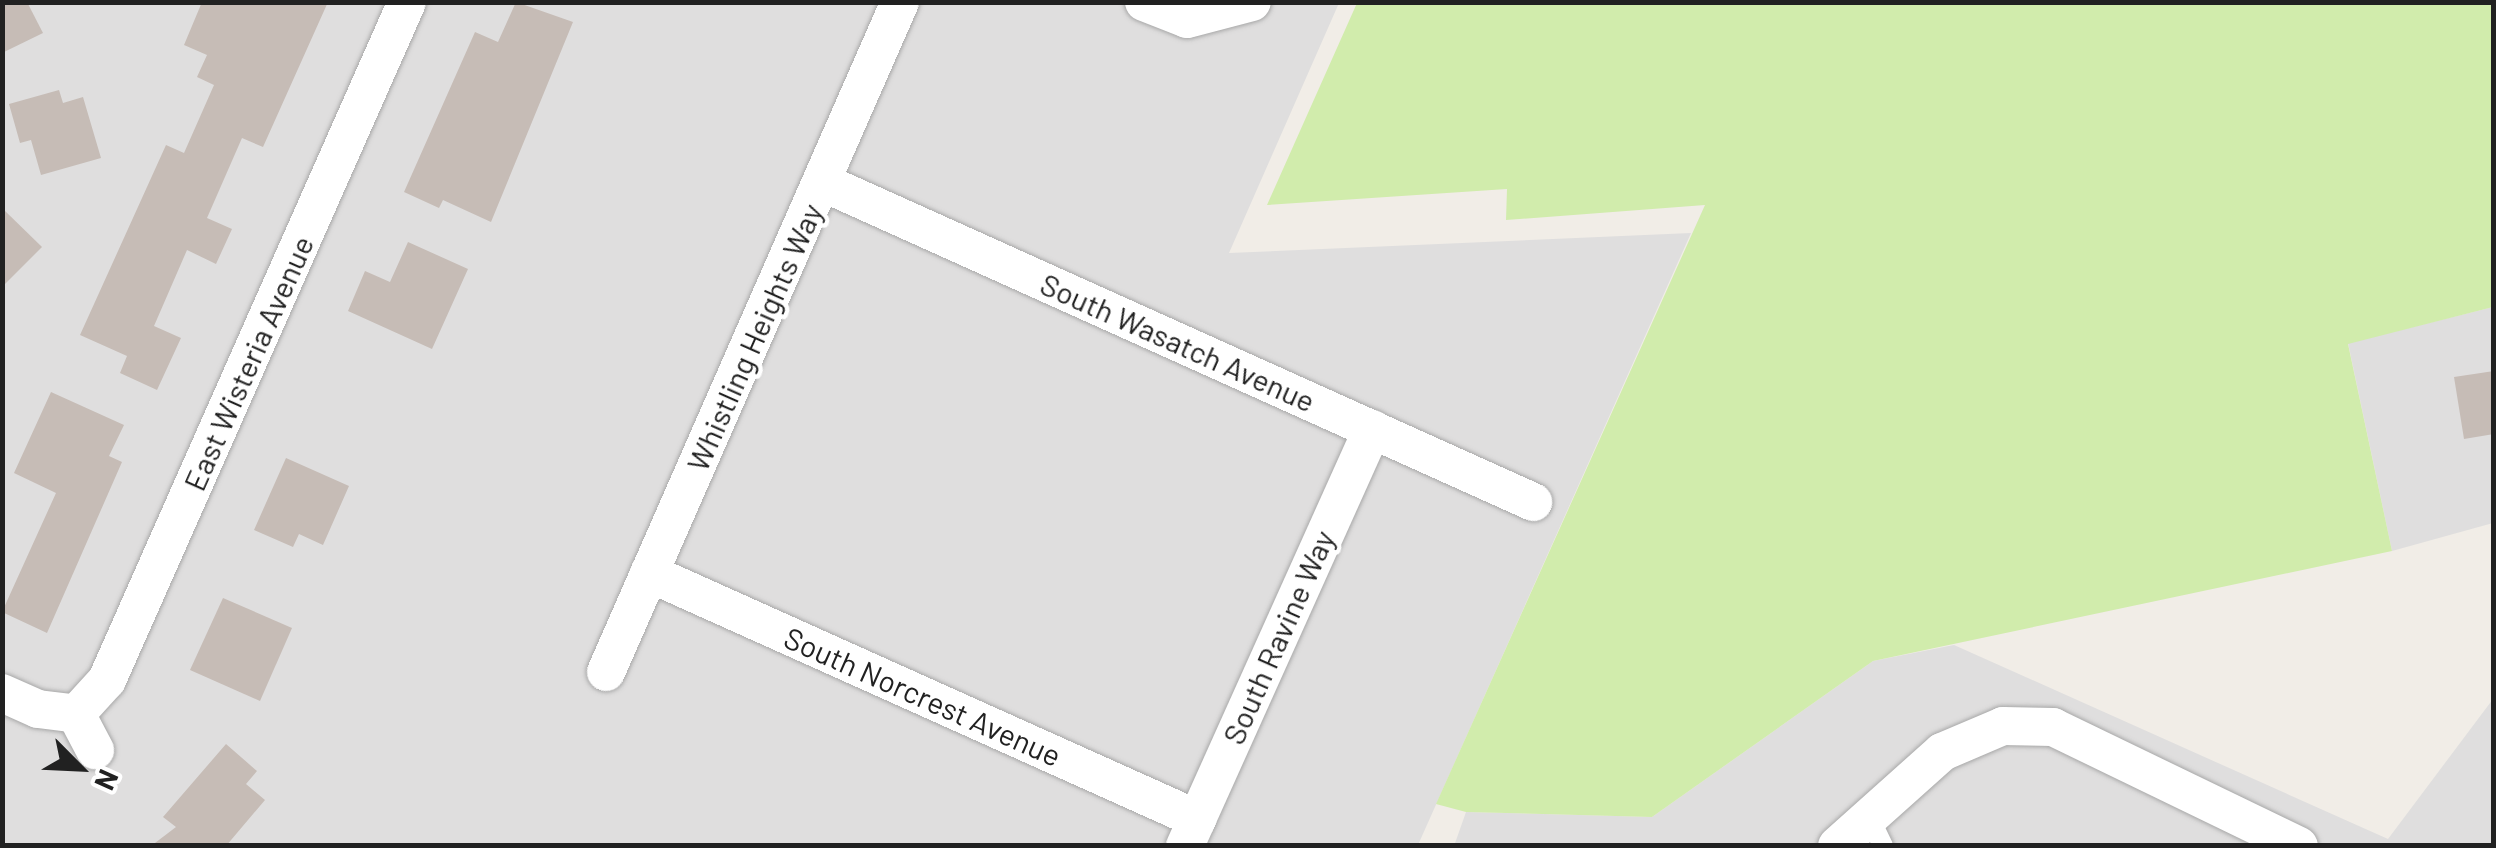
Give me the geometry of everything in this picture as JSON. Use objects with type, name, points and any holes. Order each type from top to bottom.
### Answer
[{"type":"street","name":"East Wisteria Avenue","points":[[76,714],[108,680],[408,2]]},
{"type":"street","name":"Whistling Heights Way","points":[[606,672],[900,2]]},
{"type":"street","points":[[1144,2],[1188,19],[1252,2]]},
{"type":"street","name":"South Wasatch Avenue","points":[[822,182],[1533,502]]},
{"type":"street","name":"South Ravine Way","points":[[1191,832],[1372,429]]},
{"type":"street","name":"South Norcrest Avenue","points":[[649,573],[1191,832]]},
{"type":"street","points":[[2,693],[38,709],[76,714],[95,750]]},
{"type":"street","points":[[1837,846],[1876,831],[1942,752],[2004,726],[2052,727],[2299,846]]},
{"type":"shaded area","points":[[2,3],[1339,3],[1229,253],[1691,233],[1418,845],[3,845]]},
{"type":"shaded area","points":[[2493,307],[2493,523],[2392,551],[2348,343]]},
{"type":"shaded area","points":[[1954,645],[2388,839],[2493,699],[2493,845],[1454,846],[1466,812],[1652,817],[1873,661]]},
{"type":"green space","points":[[1357,3],[2493,3],[2493,307],[2348,344],[2392,551],[1873,661],[1652,817],[1466,812],[1436,804],[1705,205],[1506,220],[1507,189],[1267,205]]},
{"type":"building","points":[[2,2],[27,2],[43,33],[2,53]]},
{"type":"building","points":[[202,2],[328,2],[263,147],[242,138],[207,218],[232,229],[216,264],[187,250],[154,326],[181,338],[157,390],[120,373],[127,356],[80,335],[166,145],[184,153],[214,85],[197,77],[207,55],[184,45]]},
{"type":"building","points":[[516,2],[573,22],[491,222],[443,200],[439,208],[404,192],[475,32],[498,42]]},
{"type":"building","points":[[59,90],[63,103],[83,97],[101,158],[41,175],[31,140],[20,143],[9,104]]},
{"type":"building","points":[[2,208],[42,247],[2,287]]},
{"type":"building","points":[[408,242],[468,269],[432,349],[348,311],[365,271],[390,282]]},
{"type":"building","points":[[2494,371],[2494,434],[2464,439],[2454,377]]},
{"type":"building","points":[[51,392],[124,425],[109,456],[122,462],[47,633],[2,612],[56,493],[14,473]]},
{"type":"building","points":[[286,458],[349,486],[323,545],[299,534],[293,547],[254,530]]},
{"type":"building","points":[[223,598],[292,628],[260,701],[190,670]]},
{"type":"building","points":[[226,744],[257,771],[246,784],[265,800],[226,846],[151,846],[176,827],[163,817]]}]
